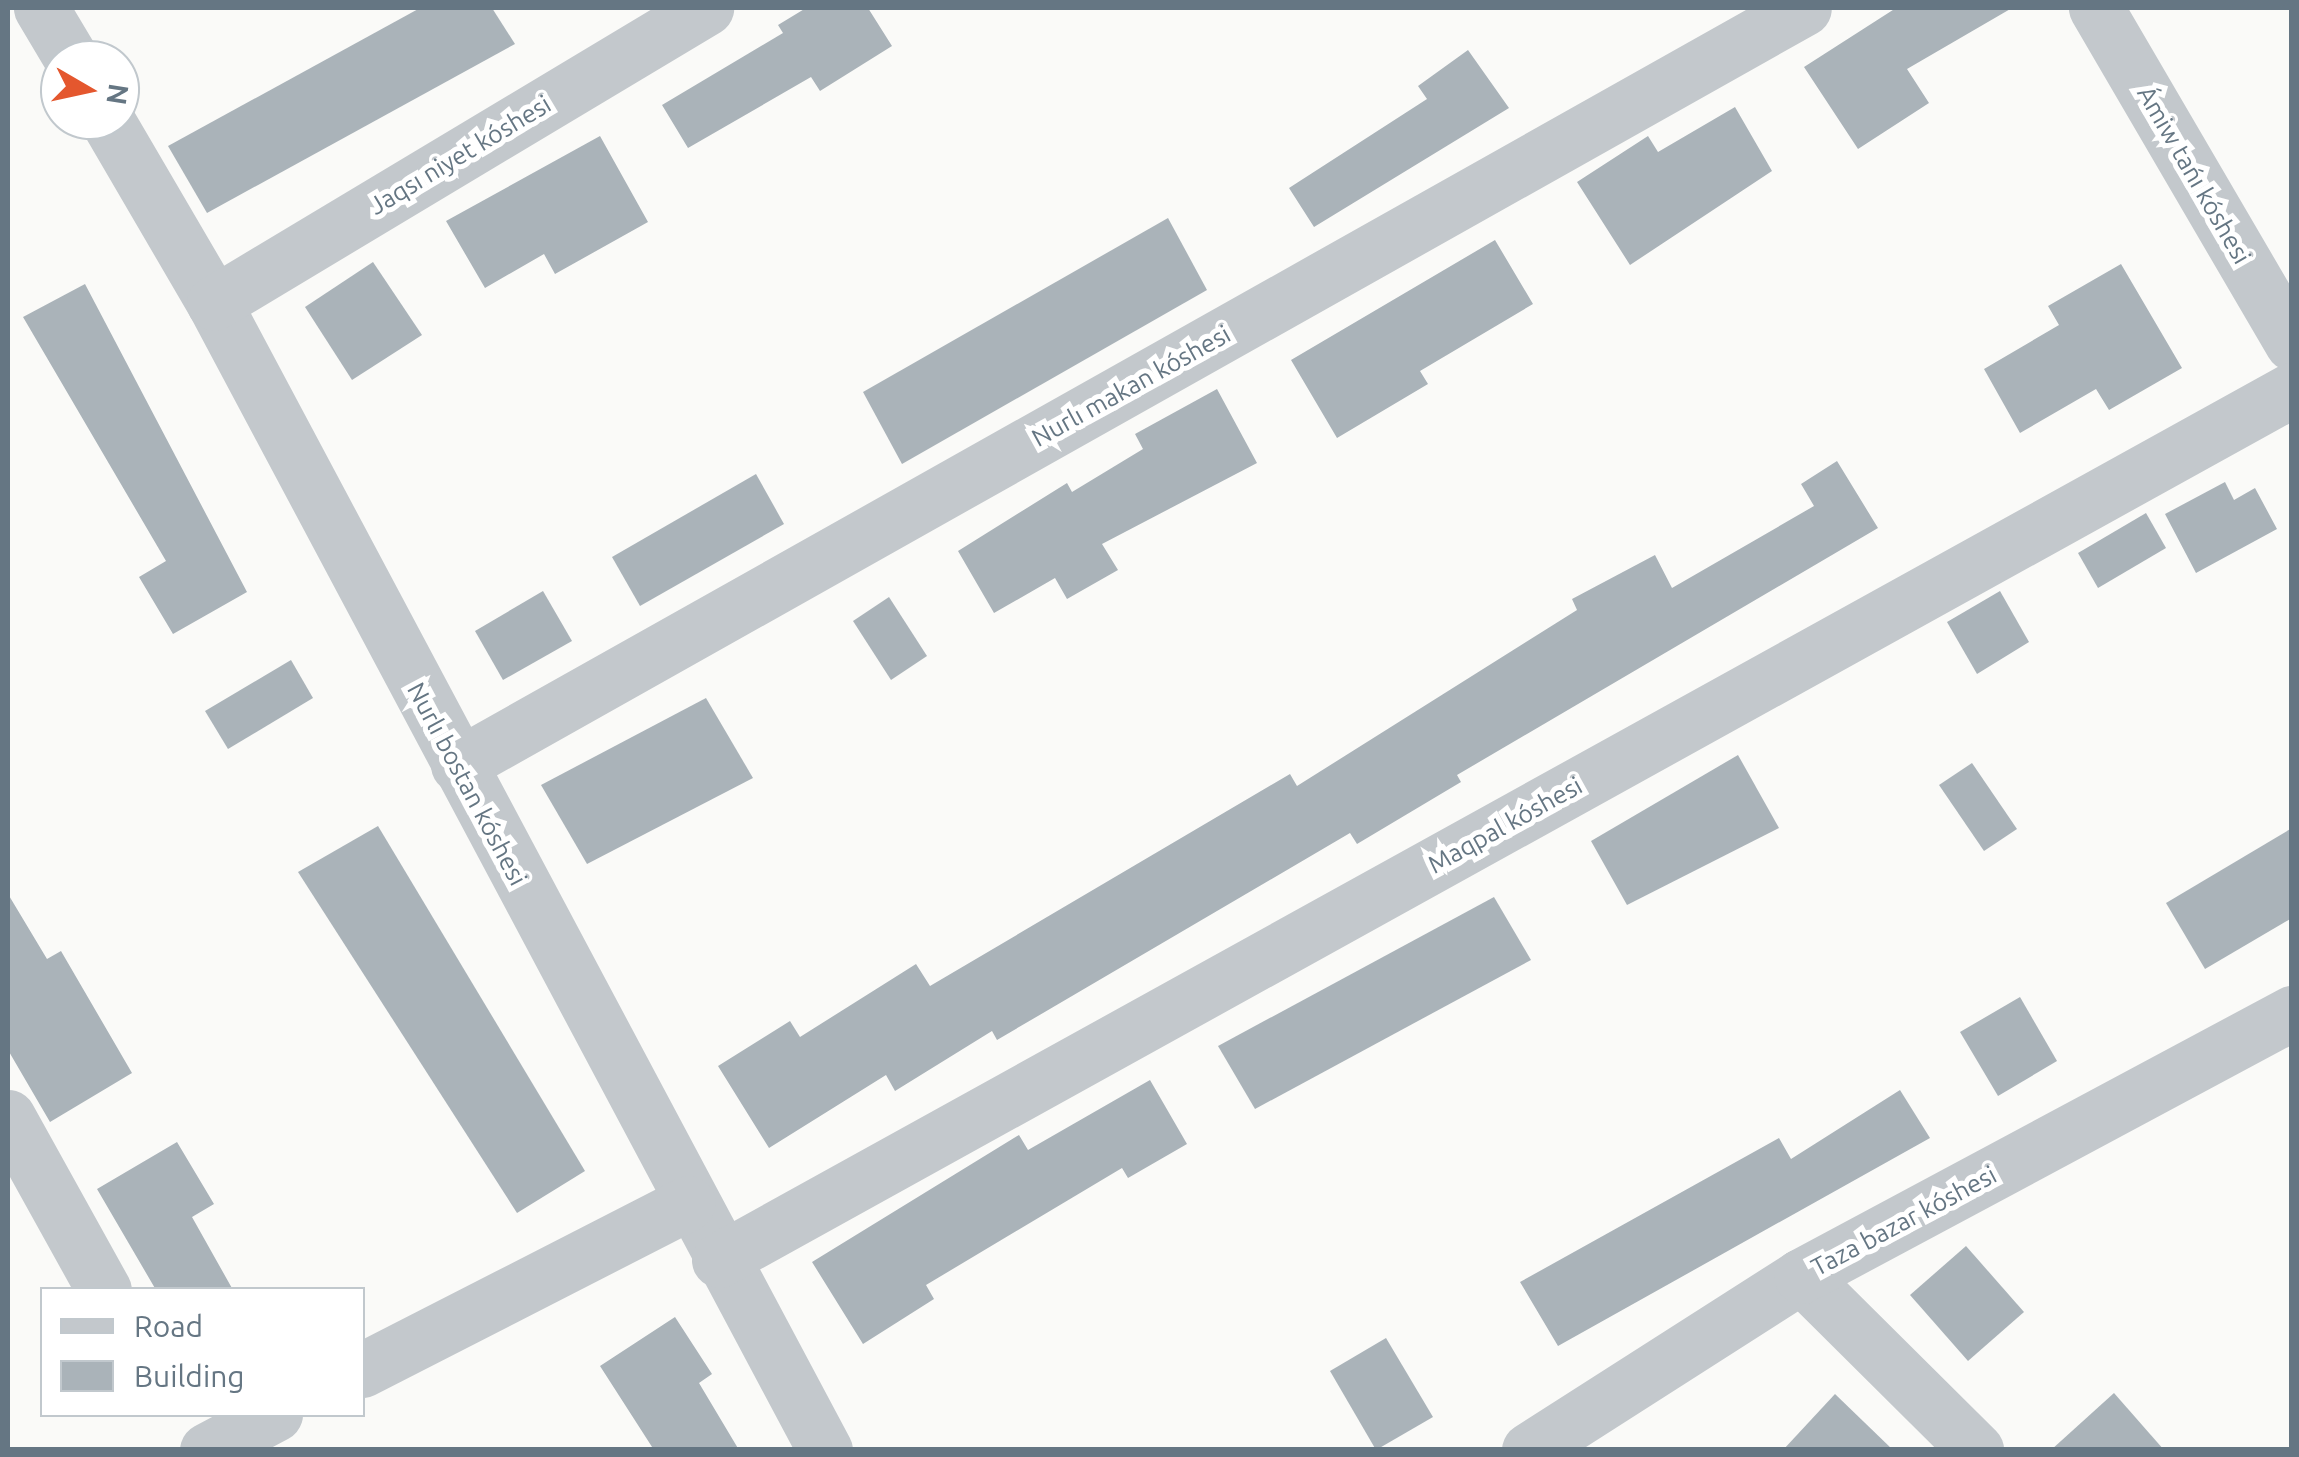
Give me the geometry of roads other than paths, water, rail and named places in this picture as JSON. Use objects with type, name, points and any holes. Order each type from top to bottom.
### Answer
[{"type":"street","points":[[41,8],[60,40]]},
{"type":"street","name":"Jaqsı niyet kóshesi","points":[[214,303],[706,8]]},
{"type":"street","name":"Nurlı makan kóshesi","points":[[458,765],[1804,8]]},
{"type":"street","name":"Ámiw tańı kóshesi","points":[[2096,8],[2292,343]]},
{"type":"street","name":"Nurlı bostan kóshesi","points":[[119,140],[214,303],[688,1202],[824,1450]]},
{"type":"street","name":"Maqpal kóshesi","points":[[719,1260],[2292,390]]},
{"type":"street","name":"Taza bazar kóshesi","points":[[1529,1450],[1801,1276],[2292,1013]]},
{"type":"street","points":[[8,1117],[102,1287]]},
{"type":"street","points":[[365,1368],[688,1202]]},
{"type":"street","points":[[1801,1276],[1976,1450]]},
{"type":"street","points":[[176,1417],[194,1450]]},
{"type":"street","points":[[207,1450],[269,1417]]}]
